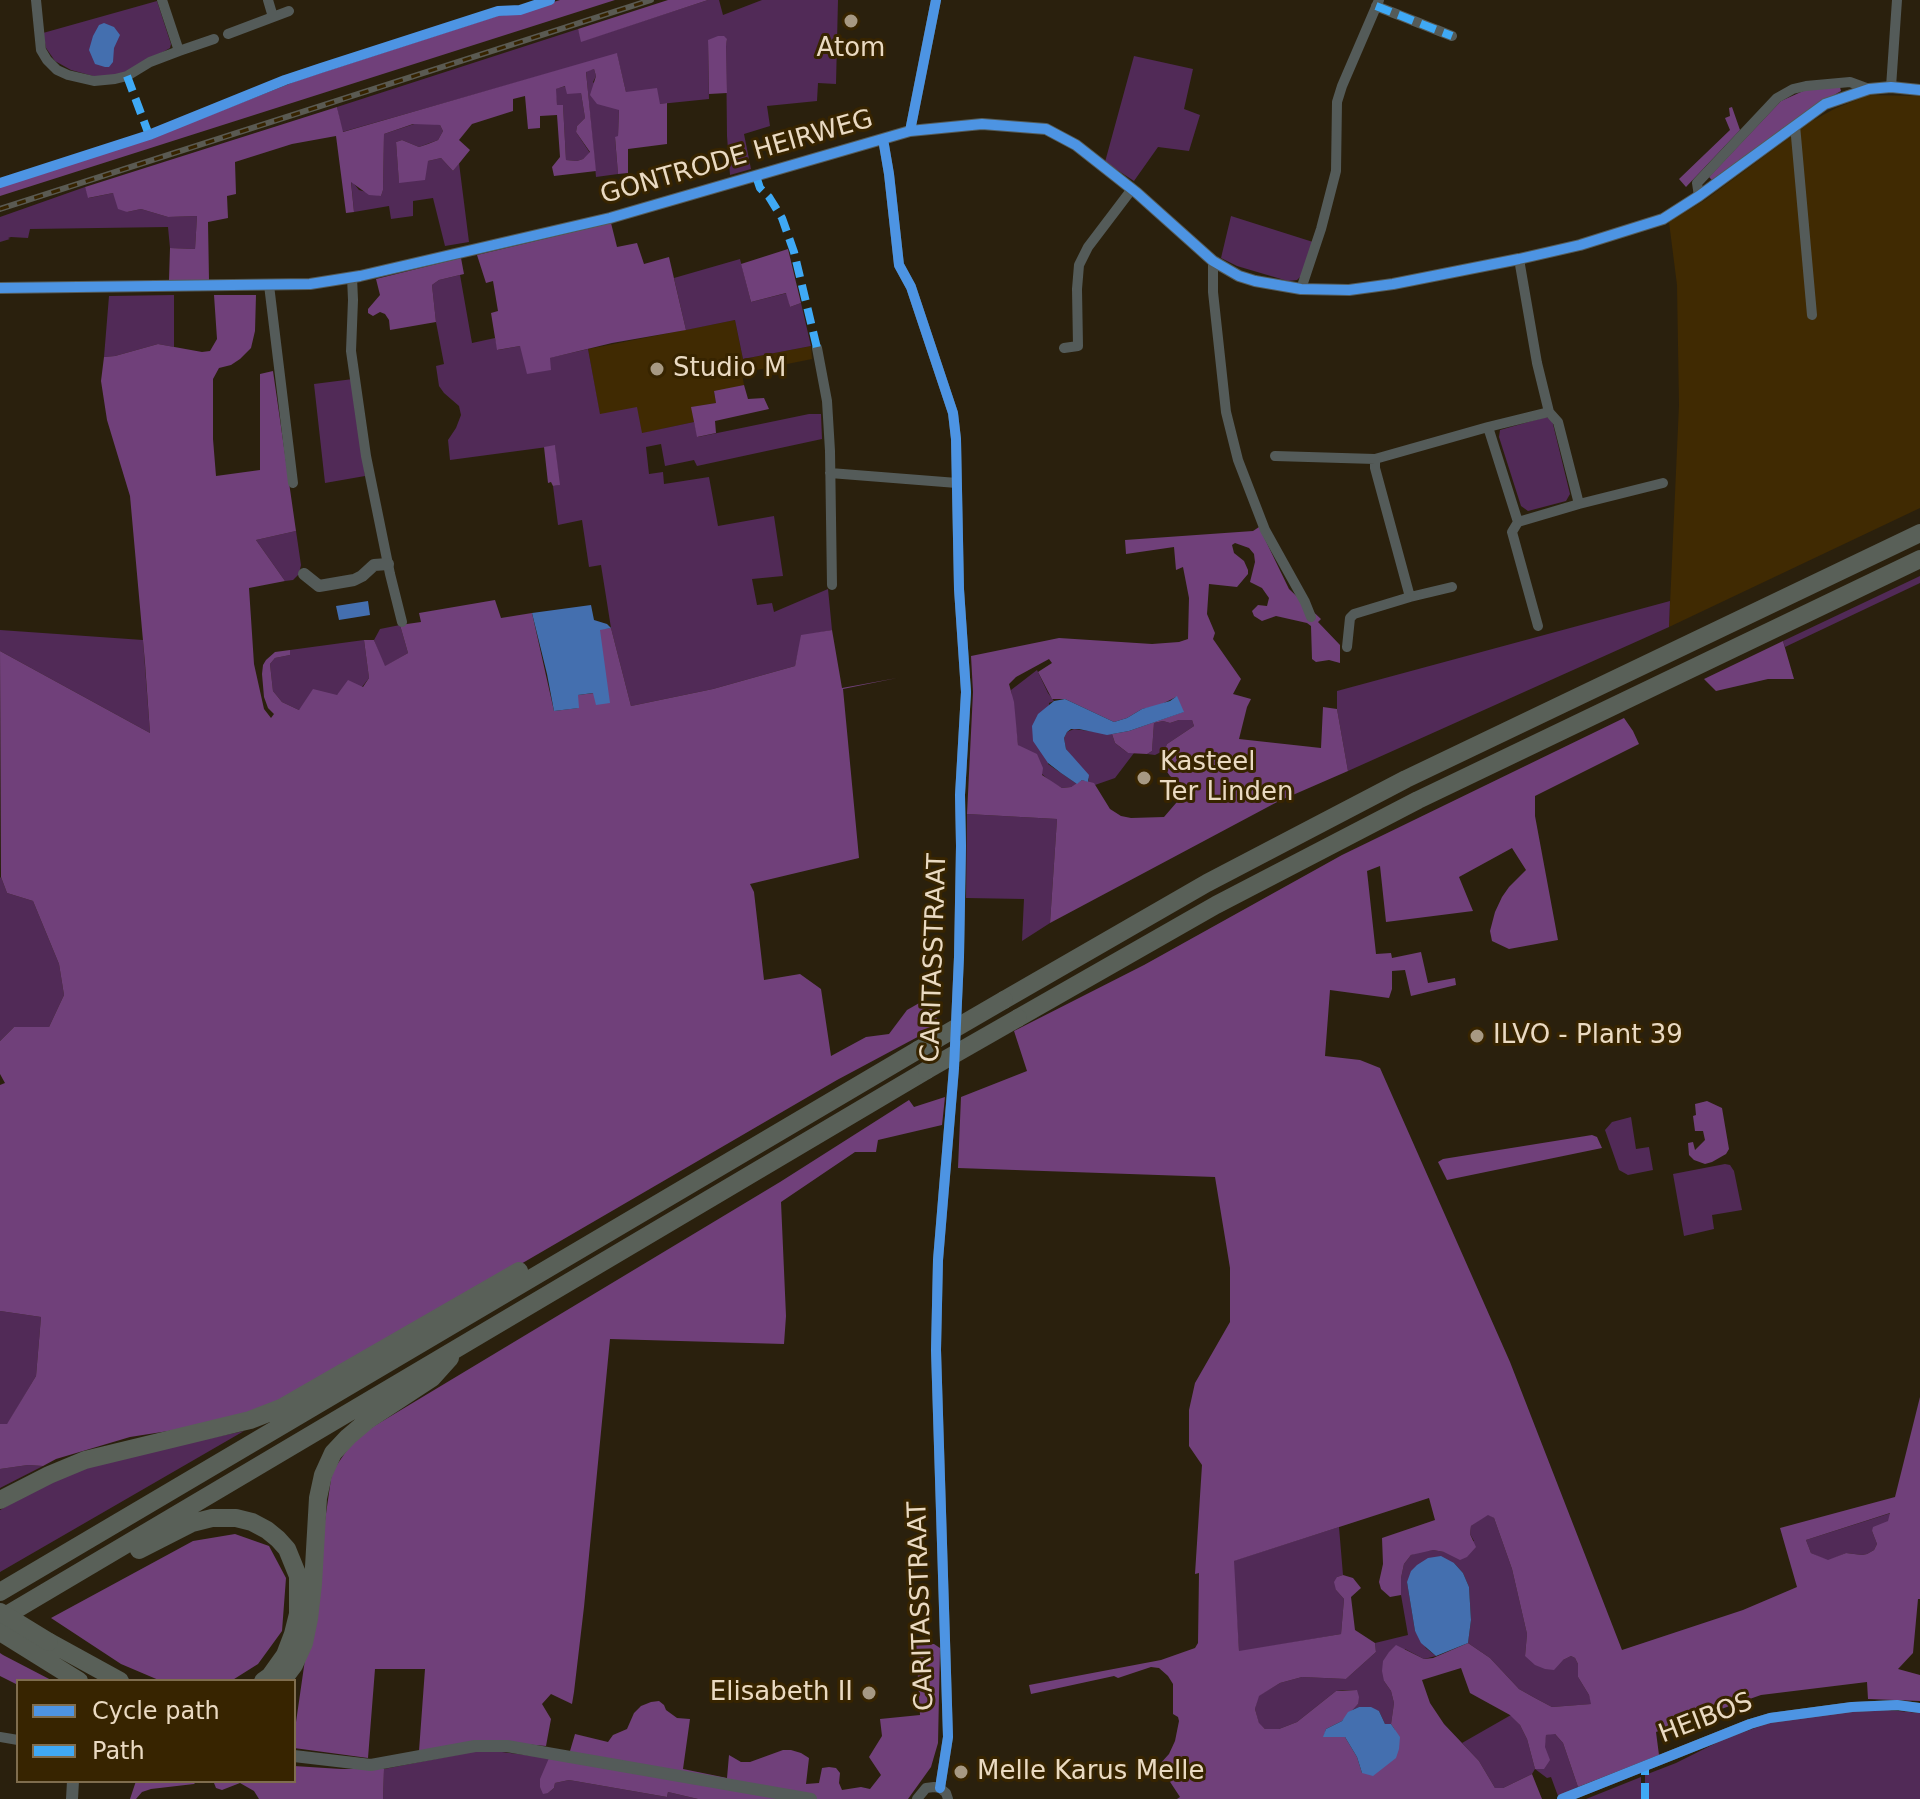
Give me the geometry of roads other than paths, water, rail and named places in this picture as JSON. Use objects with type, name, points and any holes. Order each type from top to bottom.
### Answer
[{"type":"highway","points":[[0,1592],[899,1061],[1207,883],[1406,779],[1920,533]]},
{"type":"highway","points":[[0,1619],[927,1070],[1216,905],[1418,800],[1920,559]]},
{"type":"highway","points":[[0,1500],[85,1460],[250,1420],[281,1408],[842,1083],[899,1061]]},
{"type":"highway","points":[[284,1679],[304,1643],[309,1619],[318,1498],[323,1475],[333,1453],[368,1420],[432,1378],[463,1344]]},
{"type":"highway","points":[[0,1632],[168,1534],[212,1518],[236,1518],[252,1522],[278,1539],[287,1549],[298,1576],[298,1614],[293,1634],[285,1655],[266,1679]]},
{"type":"highway","points":[[0,1612],[77,1679]]},
{"type":"highway","points":[[0,1632],[115,1679]]},
{"type":"street","points":[[36,0],[41,50],[47,60],[68,75],[94,81],[127,76],[150,62],[214,39]]},
{"type":"street","points":[[162,0],[179,51]]},
{"type":"street","points":[[268,0],[273,17]]},
{"type":"street","points":[[910,131],[936,0]]},
{"type":"street","points":[[1891,87],[1897,0]]},
{"type":"street","points":[[1301,289],[1336,171],[1337,102],[1378,3],[1452,36]]},
{"type":"street","points":[[228,34],[289,11]]},
{"type":"street","name":"GONTRODE HEIRWEG","points":[[1699,196],[1697,183],[1777,98],[1806,86],[1850,82],[1869,89]]},
{"type":"street","name":"GONTRODE HEIRWEG","points":[[0,288],[310,284],[352,277],[610,218],[910,131],[982,124],[1046,129],[1076,145],[1132,189],[1213,261],[1239,276],[1301,289],[1349,290],[1519,259],[1580,245],[1663,219],[1825,104],[1869,89],[1891,87],[1920,90]]},
{"type":"street","points":[[1795,125],[1812,315]]},
{"type":"street","name":"CARITASSTRAAT","points":[[883,139],[899,265],[915,297],[953,413],[966,692],[960,795],[959,957],[954,1068],[938,1260],[936,1350],[948,1737],[940,1788]]},
{"type":"street","points":[[1064,348],[1078,346],[1079,265],[1088,247],[1132,189]]},
{"type":"street","points":[[1519,259],[1537,363],[1549,412],[1558,422],[1579,504]]},
{"type":"street","points":[[1213,261],[1213,292],[1226,412],[1238,460],[1265,530],[1311,617]]},
{"type":"street","points":[[352,277],[351,351],[366,456],[402,622]]},
{"type":"street","points":[[269,285],[293,483]]},
{"type":"street","points":[[817,348],[827,401],[832,585]]},
{"type":"street","points":[[1275,456],[1375,459],[1549,412]]},
{"type":"street","points":[[1488,427],[1518,522]]},
{"type":"street","points":[[1375,459],[1410,597]]},
{"type":"street","points":[[830,473],[957,483]]},
{"type":"street","points":[[1538,626],[1512,532],[1518,522],[1663,483]]},
{"type":"street","points":[[304,574],[319,586],[354,580],[374,565],[388,564]]},
{"type":"street","points":[[1347,647],[1350,618],[1354,614],[1452,587]]},
{"type":"street","name":"HEIBOS","points":[[1562,1799],[1770,1718],[1852,1707],[1897,1705],[1920,1708]]},
{"type":"street","points":[[296,1756],[371,1765],[475,1746],[507,1746],[811,1799]]},
{"type":"street","points":[[917,1799],[926,1788],[934,1787],[946,1793],[948,1799]]},
{"type":"water","points":[[104,23],[114,27],[120,35],[109,67],[95,64],[89,50],[99,25]]},
{"type":"water","points":[[368,601],[370,615],[339,620],[336,606]]},
{"type":"water","points":[[591,605],[594,620],[611,628],[600,630],[610,703],[596,705],[593,693],[578,695],[579,708],[554,711],[532,613]]},
{"type":"water","points":[[1177,696],[1184,712],[1129,731],[1107,735],[1079,729],[1067,732],[1064,738],[1066,749],[1089,775],[1088,782],[1082,780],[1077,784],[1061,773],[1048,763],[1033,741],[1032,726],[1038,714],[1054,701],[1065,699],[1114,722]]},
{"type":"water","points":[[1441,1556],[1454,1563],[1463,1573],[1469,1587],[1471,1620],[1468,1643],[1436,1656],[1421,1643],[1415,1631],[1407,1582],[1417,1565],[1428,1558]]},
{"type":"water","points":[[1359,1707],[1379,1711],[1385,1724],[1391,1724],[1400,1737],[1396,1758],[1373,1776],[1362,1773],[1345,1737],[1323,1737],[1326,1729]]},
{"type":"railway","points":[[0,209],[651,0]]},
{"type":"place","name":"Atom","points":[[851,21]]},
{"type":"place","name":"Studio M","points":[[657,369]]},
{"type":"place","name":"Kasteel Ter Linden","points":[[1144,778]]},
{"type":"place","name":"ILVO - Plant 39","points":[[1477,1036]]},
{"type":"place","name":"Elisabeth II","points":[[869,1693]]},
{"type":"place","name":"Melle Karus Melle","points":[[961,1772]]}]
